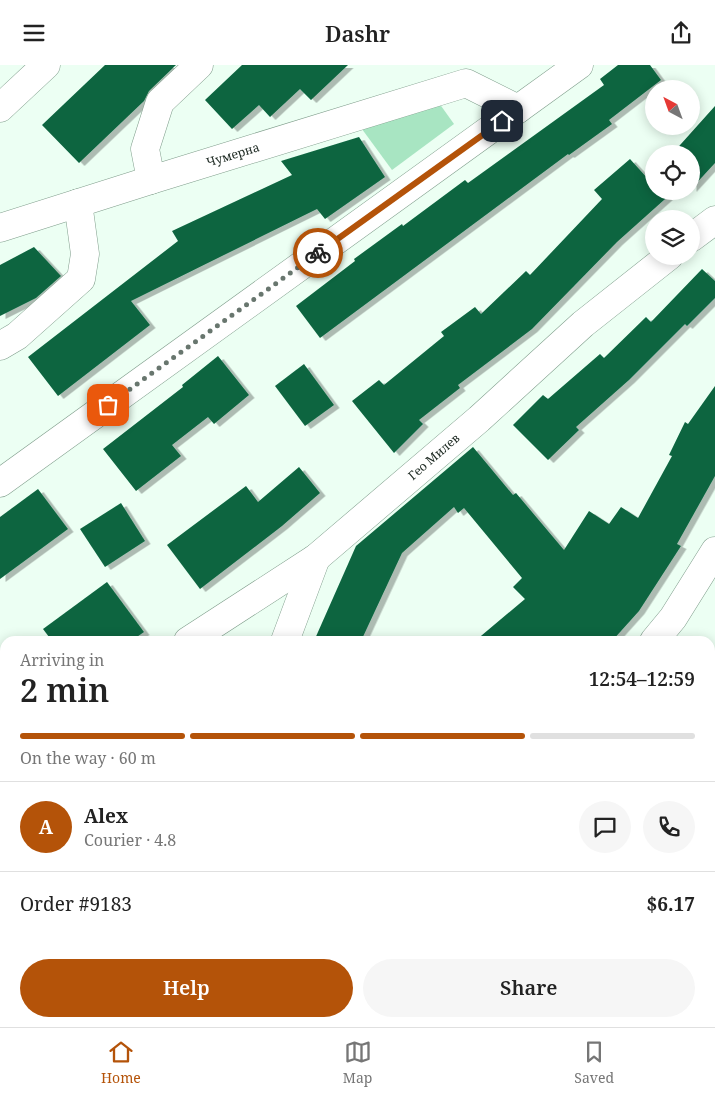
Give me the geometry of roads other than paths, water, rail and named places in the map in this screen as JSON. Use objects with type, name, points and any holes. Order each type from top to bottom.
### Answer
[{"type":"street","points":[[0,108],[46,65]]},
{"type":"street","points":[[151,180],[145,149],[160,102],[199,65]]},
{"type":"street","points":[[0,483],[579,65]]},
{"type":"street","name":"Чумерна","points":[[0,228],[471,74],[518,109]]},
{"type":"street","points":[[0,346],[17,337],[81,279],[85,255],[78,203]]},
{"type":"street","points":[[700,231],[715,220]]},
{"type":"street","name":"Гео Милев","points":[[196,636],[316,558],[478,419],[583,325],[658,265]]},
{"type":"street","points":[[658,636],[673,618],[715,551]]},
{"type":"street","points":[[287,636],[316,558]]}]
